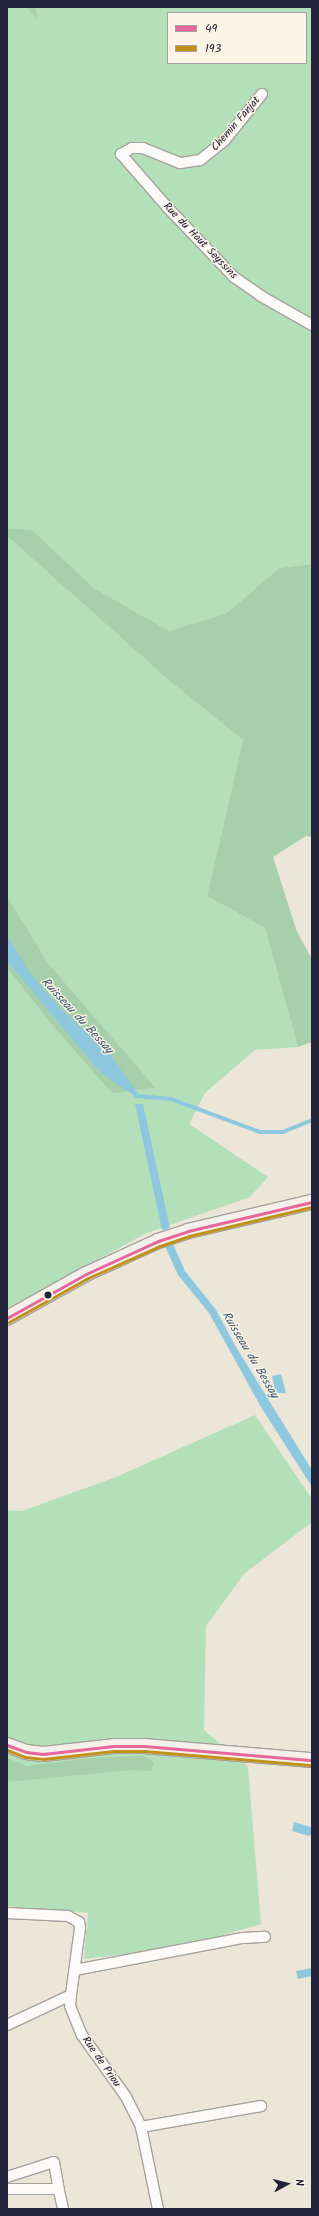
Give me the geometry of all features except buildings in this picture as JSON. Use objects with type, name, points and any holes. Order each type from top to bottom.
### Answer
[{"type":"main road","points":[[7,1318],[86,1274],[158,1242],[188,1231],[312,1202]]},
{"type":"main road","points":[[7,1745],[26,1752],[43,1754],[114,1746],[144,1746],[312,1760]]},
{"type":"street","name":"Chemin Fanjat","points":[[122,154],[132,148],[143,148],[180,163],[200,160],[225,140],[262,94]]},
{"type":"street","name":"Rue du Haut Seyssins","points":[[122,154],[167,207],[234,277],[261,296],[312,325]]},
{"type":"street","name":"Rue de Priou","points":[[7,1913],[68,1916],[79,1922],[80,1928],[70,2006],[82,2035],[126,2097],[141,2127],[158,2209]]},
{"type":"street","points":[[75,1970],[243,1938],[265,1937]]},
{"type":"street","points":[[7,2025],[71,1995]]},
{"type":"street","points":[[141,2127],[260,2106]]},
{"type":"street","points":[[7,2177],[54,2162],[63,2209]]},
{"type":"street","points":[[7,2189],[55,2188],[59,2191]]},
{"type":"green space","points":[[7,7],[26,7],[37,18],[36,7],[312,7],[312,564],[279,568],[227,613],[169,631],[94,588],[32,530],[7,528]]},
{"type":"green space","points":[[26,7],[36,7],[37,19]]},
{"type":"green space","points":[[7,528],[32,530],[94,588],[169,631],[227,613],[279,568],[312,564],[312,837],[306,836],[273,857],[297,932],[312,959],[312,1042],[298,1047],[265,928],[207,896],[243,740],[172,683],[7,536]]},
{"type":"green space","points":[[7,536],[172,683],[243,740],[207,896],[265,928],[298,1047],[255,1050],[205,1093],[189,1124],[268,1177],[250,1197],[147,1233],[7,1308],[7,968],[52,1025],[112,1092],[156,1088],[48,963],[7,896]]},
{"type":"green space","points":[[7,896],[48,963],[156,1088],[112,1093],[52,1025],[7,968]]},
{"type":"green space","points":[[255,1415],[312,1499],[312,1522],[244,1574],[206,1626],[204,1730],[248,1767],[261,1924],[216,1937],[134,1953],[84,1959],[88,1913],[7,1906],[7,1510],[22,1511],[116,1477]]},
{"type":"green space","points":[[143,1756],[154,1762],[151,1771],[132,1770],[7,1782],[7,1758],[27,1766],[91,1758]]},
{"type":"water","points":[[7,936],[32,976],[62,1010],[109,1053],[139,1095],[135,1096],[100,1072],[7,961]]},
{"type":"water","points":[[135,1104],[143,1104],[170,1228],[167,1229],[162,1230]]},
{"type":"water","points":[[173,1244],[185,1271],[216,1310],[236,1347],[312,1470],[312,1487],[261,1407],[209,1313],[178,1275],[165,1246]]},
{"type":"water","points":[[281,1374],[286,1393],[276,1393],[272,1376]]},
{"type":"water","points":[[294,1822],[311,1827],[312,1833],[309,1836],[292,1831]]},
{"type":"water","points":[[312,1968],[312,1976],[298,1979],[296,1971]]},
{"type":"waterway","points":[[134,1093],[137,1096],[171,1099],[260,1132],[283,1132],[312,1120]]},
{"type":"transit line","name":"49","points":[[7,1318],[86,1274],[158,1241],[188,1231],[312,1202]]},
{"type":"transit line","name":"193","points":[[9,1322],[88,1278],[160,1246],[189,1236],[312,1207]]},
{"type":"transit line","name":"49","points":[[7,1745],[26,1752],[43,1754],[114,1746],[144,1746],[312,1760]]},
{"type":"transit line","name":"193","points":[[7,1750],[25,1757],[43,1759],[114,1751],[144,1751],[312,1765]]},
{"type":"water label","name":"Ruisseau du Bessay","points":[[77,1016]]},
{"type":"water label","name":"Ruisseau du Bessay","points":[[250,1355]]}]
